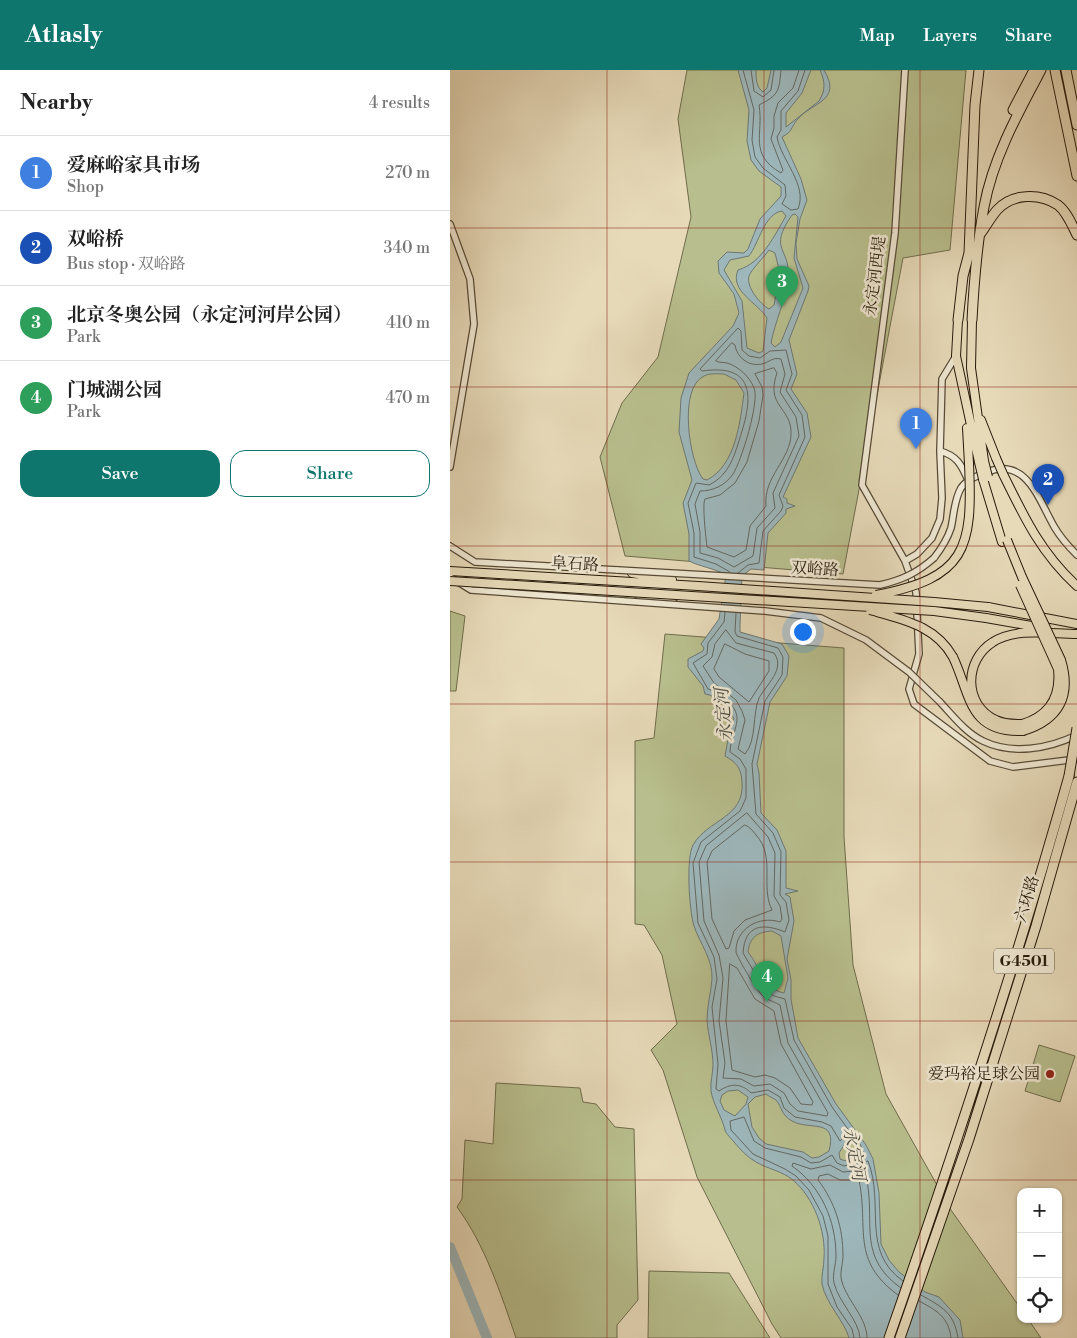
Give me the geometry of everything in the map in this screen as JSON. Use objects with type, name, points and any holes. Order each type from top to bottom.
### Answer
[{"type":"highway","points":[[969,253],[979,70]]},
{"type":"highway","points":[[856,606],[917,624],[930,630],[947,646],[953,657],[966,696],[979,717],[1000,729],[1023,728],[1048,721],[1062,701],[1066,674],[1005,541],[985,478],[956,356],[963,276],[991,166],[1006,124],[1034,70]]},
{"type":"highway","points":[[981,462],[970,368],[974,272],[984,205],[1012,125],[1041,70]]},
{"type":"highway","points":[[1055,70],[1077,176]]},
{"type":"highway","points":[[1066,70],[1077,125]]},
{"type":"highway","points":[[980,236],[997,209],[1011,200],[1024,197],[1039,197],[1059,206],[1070,220],[1077,234]]},
{"type":"highway","points":[[863,597],[922,584],[941,573],[952,563],[961,549],[970,518],[966,403]]},
{"type":"highway","points":[[975,404],[1002,474],[1036,539],[1050,560],[1077,586]]},
{"type":"highway","points":[[618,570],[698,586]]},
{"type":"highway","name":"阜石路","points":[[450,571],[698,586]]},
{"type":"highway","name":"阜石路","points":[[450,581],[682,596]]},
{"type":"highway","name":"双峪路","points":[[698,586],[863,597],[988,608],[1077,624]]},
{"type":"highway","points":[[624,601],[682,596],[934,611],[1077,634]]},
{"type":"highway","points":[[1023,728],[995,720],[984,712],[976,701],[971,688],[974,662],[982,650],[994,641],[1009,636],[1024,633],[1077,634]]},
{"type":"highway","name":"G4501","points":[[890,1338],[962,1128],[1026,924],[1068,776],[1077,728]]},
{"type":"highway","name":"六环路","points":[[900,1338],[969,1139],[1036,926],[1077,782]]},
{"type":"street","name":"永定河西堤","points":[[905,70],[895,233],[862,485],[905,561]]},
{"type":"street","points":[[450,224],[470,279],[474,324],[450,467]]},
{"type":"street","points":[[956,356],[942,379],[940,451],[942,498],[940,519],[932,538],[916,554],[905,561],[916,592],[919,654],[909,689],[914,704],[990,761],[1014,767],[1077,759]]},
{"type":"street","points":[[940,451],[952,455],[963,468],[968,480],[994,470],[1009,469],[1018,472],[1030,483],[1056,530],[1077,555]]},
{"type":"street","name":"双峪路","points":[[450,546],[475,562],[880,585],[900,581],[912,575],[934,558],[943,546],[950,529],[957,497],[968,480]]},
{"type":"street","points":[[450,577],[471,590],[765,611],[821,618],[866,640],[909,672],[963,727],[982,740],[1003,748],[1024,750],[1041,747],[1077,735]]},
{"type":"green space","points":[[687,70],[966,70],[950,250],[903,258],[843,574],[625,556],[600,457],[622,403],[658,357],[691,217],[678,119]]},
{"type":"green space","points":[[450,611],[465,616],[456,691],[450,691]]},
{"type":"green space","points":[[665,634],[844,648],[844,837],[853,965],[886,1094],[951,1210],[1017,1303],[1017,1323],[1031,1323],[1041,1338],[781,1338],[772,1324],[697,1177],[663,1070],[651,1050],[677,1024],[662,955],[644,925],[635,924],[635,741],[654,738]]},
{"type":"green space","name":"爱玛裕足球公园","points":[[1039,1045],[1075,1056],[1060,1102],[1025,1091]]},
{"type":"green space","points":[[496,1083],[580,1088],[583,1102],[596,1104],[615,1127],[634,1129],[638,1300],[617,1325],[617,1338],[516,1338],[484,1254],[476,1237],[457,1207],[462,1199],[465,1140],[493,1144]]},
{"type":"green space","points":[[649,1271],[729,1273],[770,1338],[648,1338]]},
{"type":"water","points":[[738,70],[756,70],[756,79],[763,92],[767,88],[771,70],[811,70],[802,93],[786,113],[786,127],[819,101],[824,86],[820,70],[824,70],[829,81],[830,89],[823,100],[803,114],[790,131],[782,137],[801,179],[807,200],[800,219],[796,243],[797,259],[809,286],[789,340],[797,374],[791,389],[807,413],[811,437],[783,497],[787,499],[787,503],[795,506],[786,509],[786,513],[768,533],[764,570],[751,569],[742,576],[740,624],[740,632],[782,644],[789,656],[787,676],[770,702],[757,764],[761,813],[777,830],[786,851],[786,888],[798,891],[785,894],[790,897],[794,921],[787,959],[791,980],[791,999],[798,1038],[836,1104],[866,1145],[873,1159],[879,1193],[881,1244],[889,1260],[899,1272],[925,1292],[939,1297],[960,1320],[963,1338],[849,1338],[844,1326],[827,1299],[822,1284],[823,1237],[813,1205],[793,1180],[756,1162],[727,1134],[711,1091],[713,1059],[707,1020],[712,972],[692,918],[689,884],[690,861],[693,845],[700,836],[732,811],[738,803],[742,782],[738,766],[725,756],[731,723],[734,719],[722,703],[714,697],[705,694],[703,686],[688,667],[688,659],[703,651],[704,648],[701,644],[719,619],[726,575],[689,561],[689,534],[683,503],[692,480],[679,432],[681,398],[689,373],[733,326],[739,313],[734,294],[719,273],[718,261],[727,252],[744,253],[748,249],[760,219],[781,196],[781,187],[759,171],[751,160],[747,141],[749,110]],"holes":[[[782,211],[786,216],[761,255],[738,270],[736,277],[737,284],[741,290],[767,318],[763,351],[759,353],[747,348],[742,301],[724,270],[730,260],[749,256],[771,217]],[[795,214],[798,217],[794,258],[803,288],[781,342],[775,347],[771,343],[788,278],[788,268],[781,243],[781,236],[792,215]],[[769,250],[775,253],[780,273],[774,305],[769,309],[754,295],[750,285],[749,276]],[[724,374],[736,380],[744,393],[741,417],[730,454],[717,473],[707,480],[703,479],[698,470],[690,442],[688,425],[691,395],[696,383],[704,376]],[[772,931],[781,936],[788,978],[784,993],[777,991],[767,982],[748,952],[750,943],[755,936]],[[738,1090],[748,1097],[746,1104],[735,1116],[724,1110],[720,1101],[722,1095],[728,1091]],[[766,1094],[776,1100],[788,1119],[799,1124],[826,1129],[831,1140],[829,1151],[819,1157],[812,1158],[803,1152],[766,1144],[759,1138],[752,1127],[748,1104],[755,1097]],[[851,1140],[860,1144],[864,1153],[860,1158],[850,1161],[840,1159],[839,1153],[846,1142]]]},
{"type":"waterway","points":[[450,1247],[487,1338]]},
{"type":"place","name":"北京冬奥公园（永定河河岸公园）","points":[[782,307]]},
{"type":"place","name":"爱麻峪家具市场","points":[[916,449]]},
{"type":"place","name":"双峪桥","points":[[1048,505]]},
{"type":"place","name":"门城湖公园","points":[[767,1002]]},
{"type":"place","name":"爱玛裕足球公园","points":[[1050,1074]]},
{"type":"water label","name":"永定河","points":[[724,715]]},
{"type":"water label","name":"永定河","points":[[854,1154]]}]
